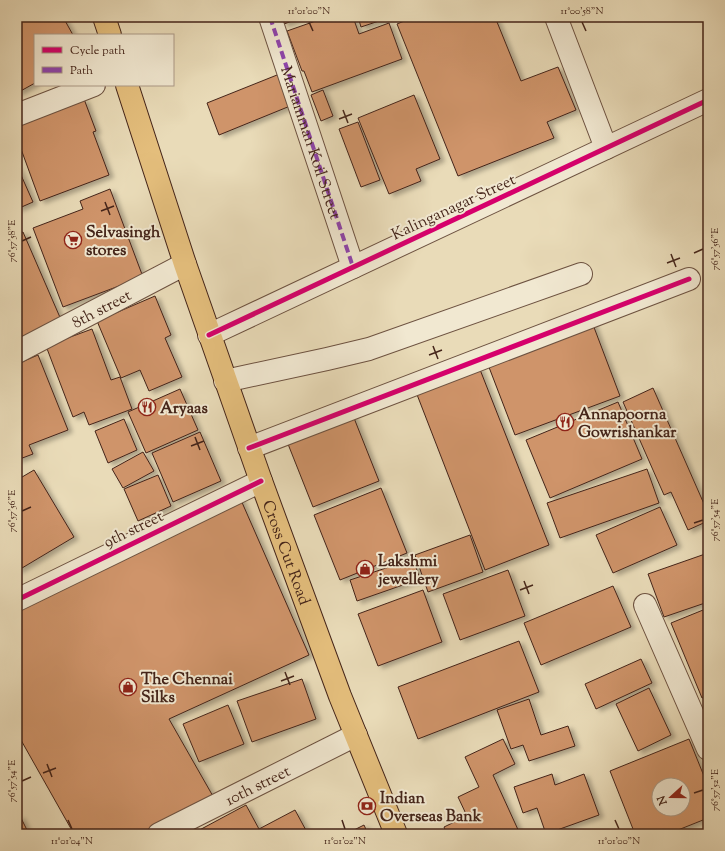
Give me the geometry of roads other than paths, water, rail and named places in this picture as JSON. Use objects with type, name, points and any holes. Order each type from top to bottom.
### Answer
[{"type":"main road","points":[[104,17],[110,34]]},
{"type":"main road","name":"Cross Cut Road","points":[[127,86],[185,264],[249,448],[340,696],[396,834]]},
{"type":"street","name":"Mariamman Koil Street","points":[[270,17],[353,267]]},
{"type":"street","points":[[556,17],[606,148]]},
{"type":"street","points":[[17,115],[91,86]]},
{"type":"street","name":"Kalinganagar Street","points":[[209,335],[708,100]]},
{"type":"street","name":"8th street","points":[[17,352],[185,264]]},
{"type":"street","points":[[225,381],[327,360],[369,349],[581,274]]},
{"type":"street","points":[[249,448],[688,279]]},
{"type":"street","name":"9th street","points":[[17,600],[261,481]]},
{"type":"street","points":[[645,606],[708,749]]},
{"type":"street","name":"10th street","points":[[159,834],[356,735]]},
{"type":"place","name":"Selvasingh stores","points":[[73,240]]},
{"type":"place","name":"Aryaas","points":[[147,407]]},
{"type":"place","name":"Annapoorna Gowrishankar","points":[[565,422]]},
{"type":"place","name":"Lakshmi jewellery","points":[[365,569]]},
{"type":"place","name":"The Chennai Silks","points":[[128,687]]},
{"type":"place","name":"Indian Overseas Bank","points":[[367,806]]}]
